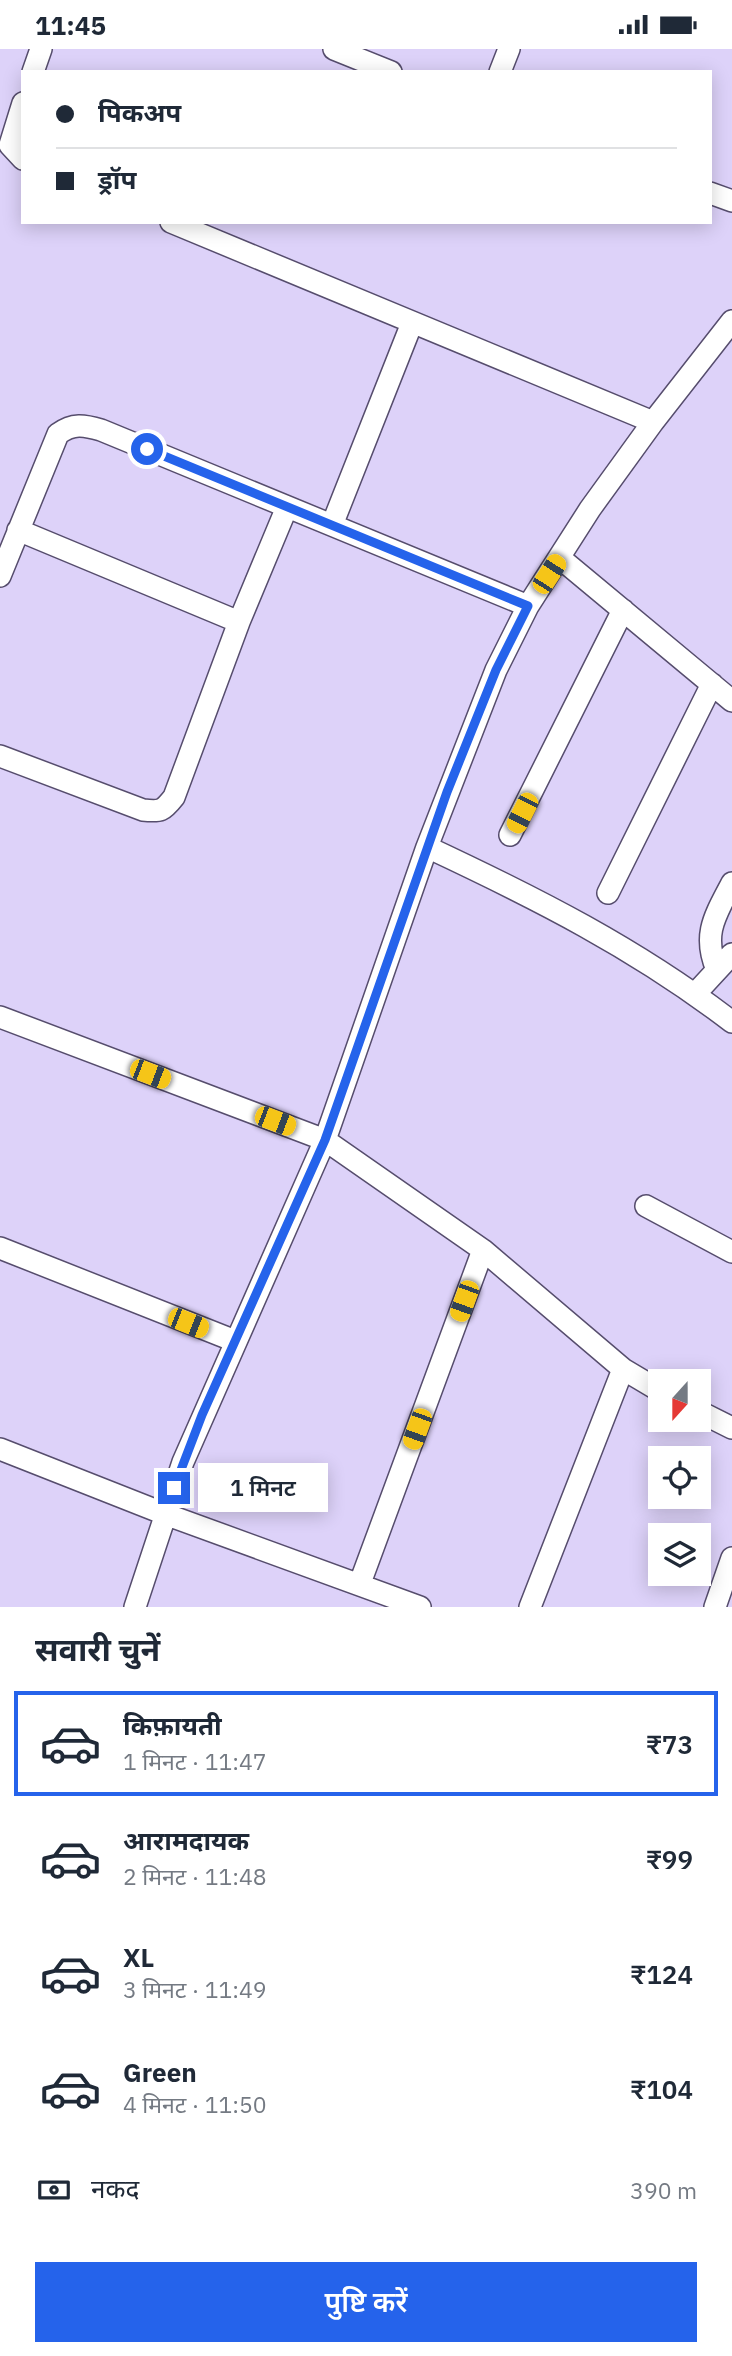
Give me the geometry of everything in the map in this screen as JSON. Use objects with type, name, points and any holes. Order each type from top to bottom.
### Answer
[{"type":"street","points":[[34,70],[41,49]]},
{"type":"street","points":[[334,49],[386,70]]},
{"type":"street","points":[[501,70],[509,49]]},
{"type":"street","points":[[21,109],[10,145],[21,157]]},
{"type":"street","points":[[712,194],[732,201]]},
{"type":"street","points":[[176,224],[653,422]]},
{"type":"street","points":[[135,1607],[183,1462],[325,1140],[427,847],[496,670],[528,606],[590,509],[653,422],[732,321]]},
{"type":"street","points":[[332,525],[411,323]]},
{"type":"street","points":[[0,576],[58,435],[68,427],[83,425],[101,430],[528,606]]},
{"type":"street","points":[[0,756],[143,810],[159,812],[174,797],[239,622],[287,507]]},
{"type":"street","points":[[18,530],[239,622]]},
{"type":"street","points":[[560,558],[732,701]]},
{"type":"street","points":[[510,835],[623,610]]},
{"type":"street","points":[[608,893],[712,684]]},
{"type":"street","points":[[427,847],[523,891],[591,929],[695,994],[732,1022]]},
{"type":"street","points":[[717,970],[710,952],[709,935],[732,883]]},
{"type":"street","points":[[695,994],[732,954]]},
{"type":"street","points":[[0,1017],[325,1140],[483,1250],[623,1369],[648,1384]]},
{"type":"street","points":[[646,1206],[732,1252]]},
{"type":"street","points":[[0,1248],[235,1342]]},
{"type":"street","points":[[360,1583],[483,1250]]},
{"type":"street","points":[[530,1607],[623,1369]]},
{"type":"street","points":[[711,1418],[732,1428]]},
{"type":"street","points":[[0,1449],[165,1514],[420,1607]]},
{"type":"street","points":[[715,1607],[732,1559]]},
{"type":"route","points":[[147,449],[528,606],[496,670],[447,792],[325,1140],[202,1415],[174,1488]]}]
